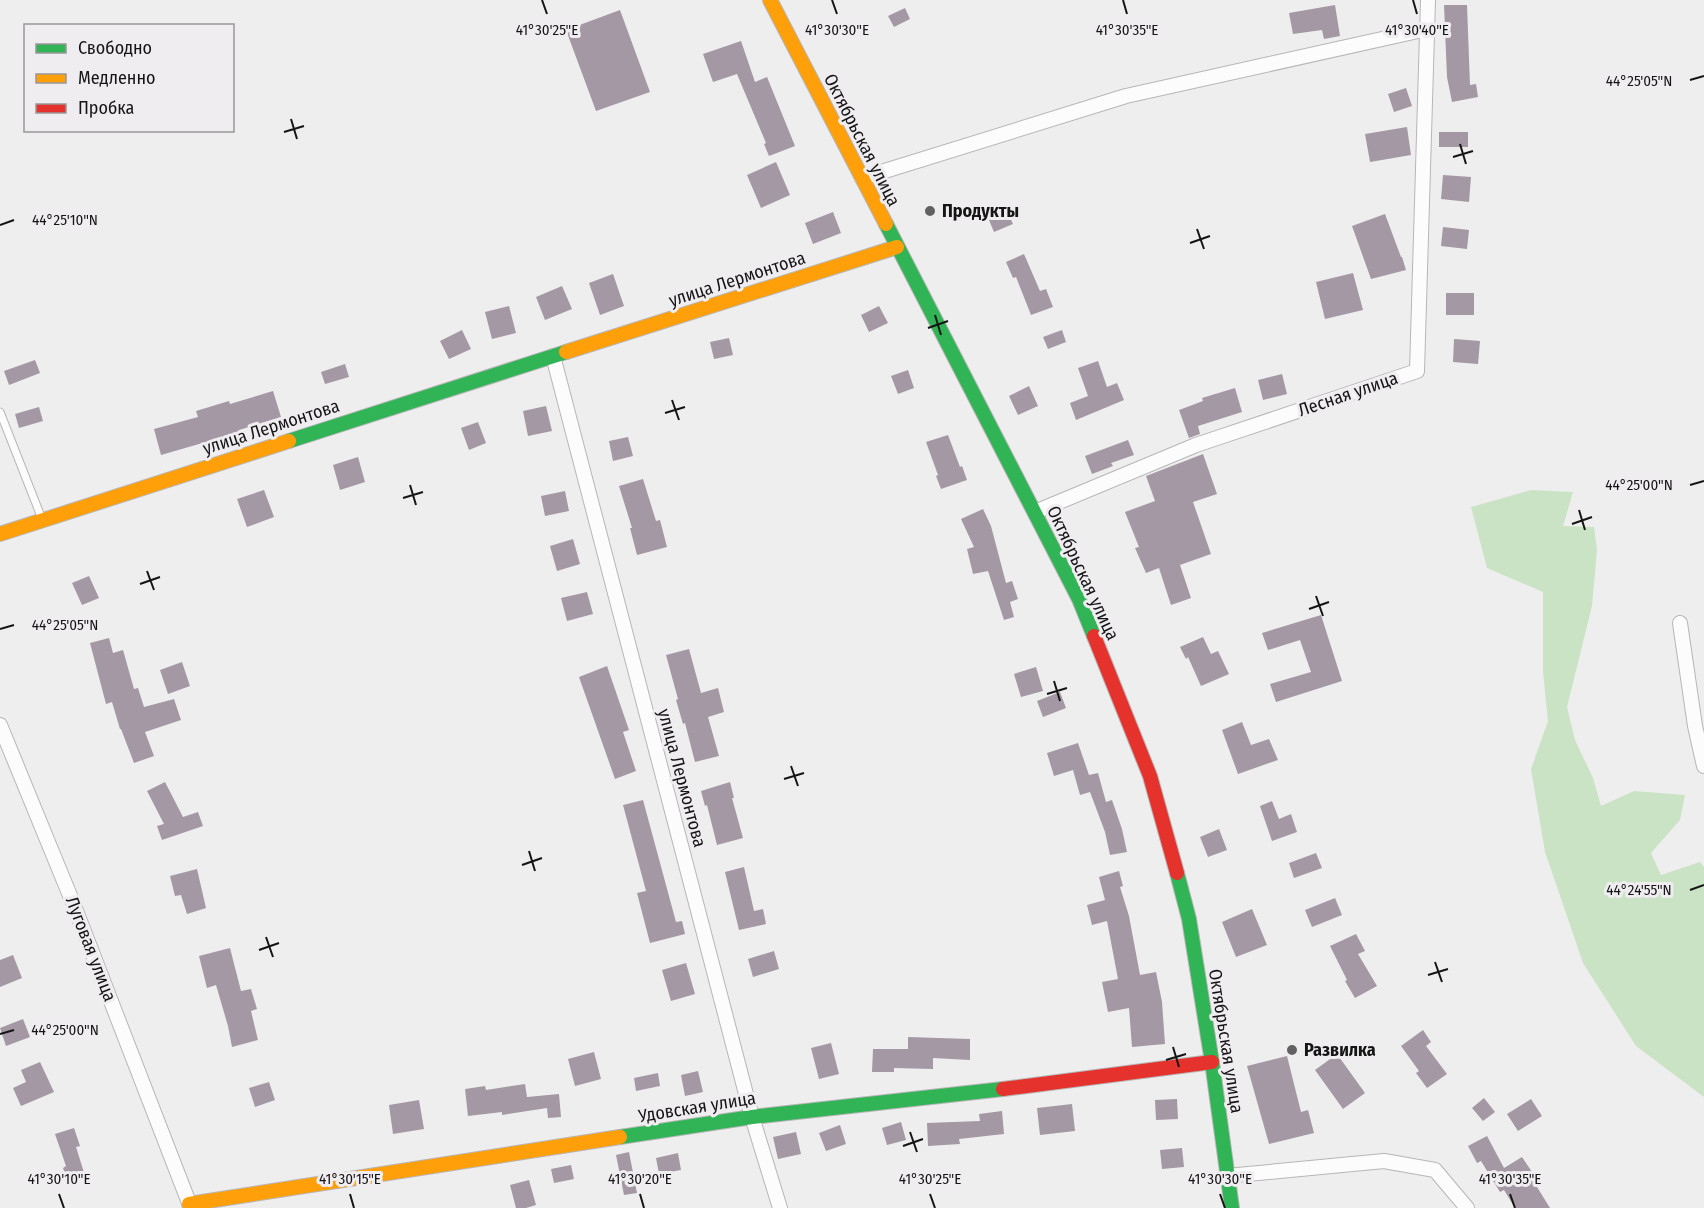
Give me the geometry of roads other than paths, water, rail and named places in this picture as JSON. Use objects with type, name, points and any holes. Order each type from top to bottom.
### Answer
[{"type":"street","name":"Октябрьская улица","points":[[770,0],[1079,599],[1150,776],[1189,919],[1232,1208]]},
{"type":"street","name":"Лесная улица","points":[[1035,513],[1196,445],[1417,371],[1428,0]]},
{"type":"street","points":[[862,178],[1126,96],[1427,29]]},
{"type":"street","name":"улица Лермонтова","points":[[0,534],[897,247]]},
{"type":"street","name":"улица Лермонтова","points":[[553,356],[752,1116],[780,1208]]},
{"type":"street","points":[[1680,623],[1695,726],[1704,766]]},
{"type":"street","name":"Луговая улица","points":[[0,725],[73,903],[190,1206]]},
{"type":"street","name":"Удовская улица","points":[[190,1206],[752,1116],[1001,1089],[1212,1062]]},
{"type":"street","points":[[1227,1176],[1384,1161],[1435,1170],[1467,1208]]},
{"type":"lane","points":[[0,412],[43,520]]},
{"type":"place","name":"Продукты","points":[[930,211]]},
{"type":"place","name":"Развилка","points":[[1292,1050]]}]
